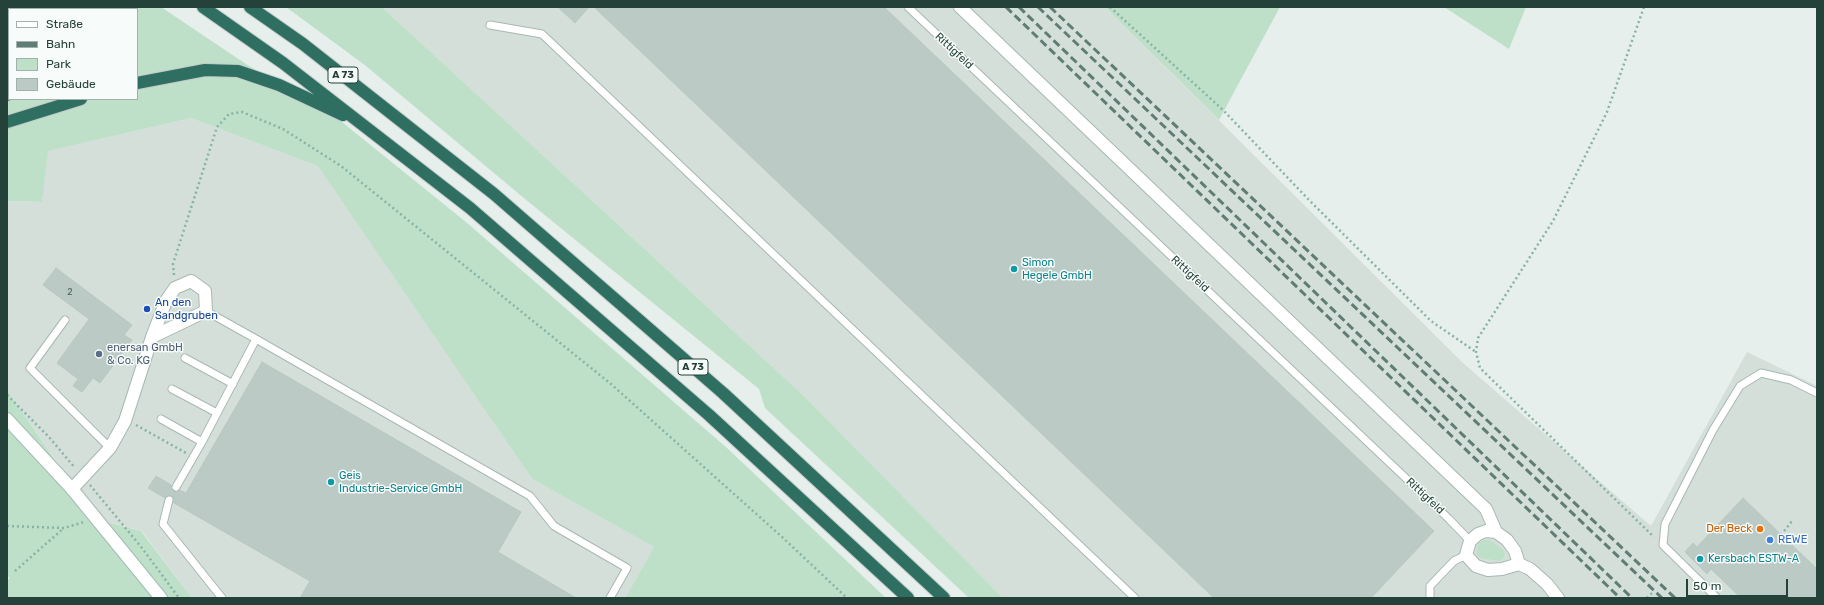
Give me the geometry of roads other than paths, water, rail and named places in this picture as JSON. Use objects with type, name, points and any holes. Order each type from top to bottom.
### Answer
[{"type":"highway","name":"A 73","points":[[203,7],[283,63],[470,208],[709,415],[908,598]]},
{"type":"highway","name":"A 73","points":[[250,7],[303,44],[494,194],[618,300],[752,419],[944,598]]},
{"type":"highway","points":[[138,83],[205,70],[238,71],[279,85],[364,125]]},
{"type":"highway","points":[[7,122],[78,100]]},
{"type":"street","points":[[960,7],[1486,509],[1496,532]]},
{"type":"street","points":[[72,489],[110,448],[124,421],[152,337],[166,301],[175,288],[191,281],[205,291],[206,311],[152,337]]},
{"type":"street","points":[[7,419],[72,489],[161,598]]},
{"type":"street","points":[[1519,564],[1502,569],[1488,570],[1476,566],[1466,555],[1470,541],[1478,534],[1486,530],[1496,532],[1506,540],[1515,551],[1519,564],[1530,570],[1547,584],[1558,598]]},
{"type":"lane","name":"Rittigfeld","points":[[908,7],[1449,519],[1470,541]]},
{"type":"lane","points":[[490,25],[542,34],[1135,598]]},
{"type":"lane","points":[[206,311],[530,496],[554,526],[627,568],[610,598]]},
{"type":"lane","points":[[66,320],[30,368],[110,448]]},
{"type":"lane","points":[[176,487],[202,442],[256,339]]},
{"type":"lane","points":[[185,358],[233,384]]},
{"type":"lane","points":[[1717,598],[1663,545],[1665,524],[1678,497],[1714,430],[1740,386],[1761,373],[1791,380],[1817,393]]},
{"type":"lane","points":[[172,389],[217,413]]},
{"type":"lane","points":[[161,419],[202,442]]},
{"type":"lane","points":[[169,500],[163,524],[222,598]]},
{"type":"lane","points":[[1430,598],[1430,586],[1454,561],[1466,555]]},
{"type":"railway","points":[[1006,7],[1620,598]]},
{"type":"railway","points":[[1019,7],[1632,598]]},
{"type":"railway","points":[[1038,7],[1662,598]]},
{"type":"railway","points":[[1050,7],[1675,598]]},
{"type":"place","name":"Simon Hegele GmbH","points":[[1014,269]]},
{"type":"place","name":"An den Sandgruben","points":[[147,309]]},
{"type":"place","name":"enersan GmbH & Co. KG","points":[[99,354]]},
{"type":"place","name":"Geis Industrie-Service GmbH","points":[[331,482]]},
{"type":"place","name":"Der Beck","points":[[1760,529]]},
{"type":"place","name":"REWE","points":[[1770,540]]},
{"type":"place","name":"Kersbach ESTW-A","points":[[1700,559]]}]
